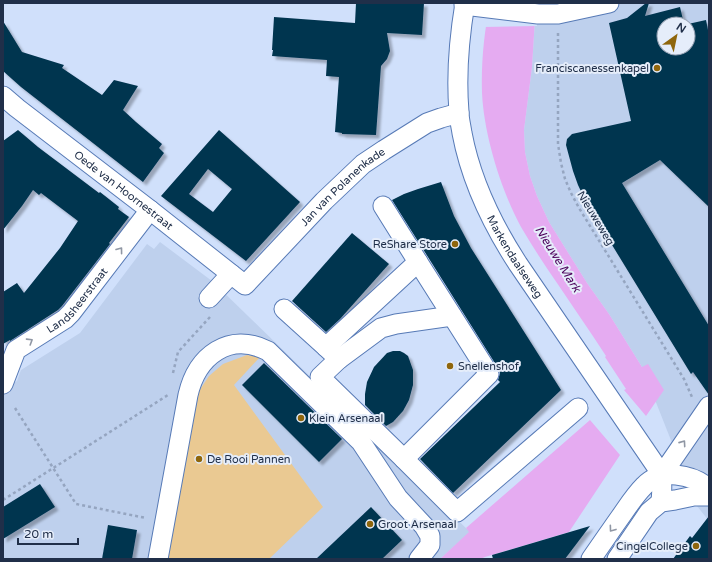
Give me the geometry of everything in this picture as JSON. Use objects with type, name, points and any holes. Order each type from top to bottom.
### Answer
[{"type":"street","name":"Markendaalseweg","points":[[609,3],[558,14],[538,14],[465,4],[458,59],[459,113],[470,169],[491,218],[518,264],[658,469],[661,476],[661,502]]},
{"type":"street","name":"Oede van Hoornestraat","points":[[3,96],[10,113],[150,210],[238,279]]},
{"type":"street","name":"Jan van Polanenkade","points":[[211,306],[238,279],[363,164],[427,124],[459,113]]},
{"type":"street","points":[[383,206],[489,374],[404,459]]},
{"type":"street","name":"Landsheerstraat","points":[[3,384],[16,350],[65,319],[71,313],[150,210]]},
{"type":"street","points":[[418,262],[333,353],[320,377],[457,512],[578,408]]},
{"type":"street","points":[[284,309],[333,353]]},
{"type":"street","points":[[333,353],[381,328],[396,324],[452,316]]},
{"type":"street","points":[[158,559],[192,380],[202,362],[213,353],[224,346],[244,344],[256,346],[268,351],[360,442],[398,498],[424,526],[430,536],[430,545],[419,559]]},
{"type":"street","points":[[661,476],[705,412]]},
{"type":"street","points":[[591,559],[644,485],[661,476],[675,475],[688,477],[701,482],[704,493],[661,502],[649,512],[617,559]]},
{"type":"path","name":"Nieuweweg","points":[[558,14],[558,144],[565,179],[579,208],[705,412]]},
{"type":"path","points":[[173,374],[178,352],[211,306]]},
{"type":"path","points":[[3,500],[168,395],[170,388]]},
{"type":"path","points":[[15,408],[76,504],[164,522]]},
{"type":"shaded area","points":[[536,3],[709,3],[709,521],[697,506],[642,367],[549,222],[530,176],[525,152],[524,130],[532,67]]},
{"type":"shaded area","name":"De Rooi Pannen","points":[[160,242],[212,281],[470,532],[440,559],[3,559],[3,389],[17,381],[21,370],[80,333],[147,244],[154,249]]},
{"type":"shaded area","points":[[247,355],[260,357],[234,385],[323,507],[269,559],[167,559],[199,391],[209,376],[223,364]]},
{"type":"water","name":"Nieuwe Mark","points":[[490,3],[536,3],[532,67],[524,130],[525,152],[530,176],[549,222],[587,283],[609,314],[642,367],[648,364],[664,390],[646,416],[624,390],[626,389],[605,357],[606,356],[521,227],[500,179],[486,126],[482,93],[483,48]]},
{"type":"water","points":[[590,420],[620,455],[569,532],[480,559],[440,559],[469,532],[466,528]]},
{"type":"pier","points":[[488,3],[538,3],[537,26],[483,27]]},
{"type":"building","points":[[356,3],[424,3],[422,35],[387,33],[390,51],[387,59],[381,66],[376,135],[342,134],[335,132],[339,77],[326,76],[327,60],[272,56],[274,17],[355,23]]},
{"type":"building","points":[[646,3],[649,3],[645,16],[680,7],[682,16],[656,16],[656,56],[696,56],[696,22],[706,20],[709,35],[709,207],[660,160],[622,183],[709,326],[709,395],[693,372],[691,374],[587,204],[573,171],[566,145],[567,139],[572,134],[631,121],[609,23],[627,18]]},
{"type":"building","points":[[3,21],[22,52],[64,65],[62,68],[102,95],[114,80],[138,86],[123,110],[162,144],[159,148],[164,153],[143,182],[21,87],[3,71]]},
{"type":"building","points":[[18,130],[38,147],[99,193],[100,192],[129,217],[62,306],[10,341],[3,344],[3,292],[17,283],[24,293],[60,248],[78,221],[41,193],[39,195],[33,190],[3,230],[3,141]]},
{"type":"building","points":[[219,130],[300,202],[246,261],[161,196]],"holes":[[[208,169],[232,189],[213,212],[189,194]]]},
{"type":"building","points":[[441,182],[454,216],[471,248],[561,390],[453,493],[420,459],[500,382],[498,380],[500,373],[392,200],[404,194]]},
{"type":"building","points":[[352,233],[389,264],[340,319],[326,332],[292,301]]},
{"type":"building","points":[[400,351],[408,356],[413,370],[413,385],[409,400],[403,411],[393,422],[386,426],[365,405],[365,394],[367,382],[374,367],[387,353]]},
{"type":"building","name":"Klein Arsenaal","points":[[264,363],[342,439],[319,462],[242,385]]},
{"type":"building","points":[[40,484],[55,507],[3,539],[3,507]]},
{"type":"building","name":"Groot Arsenaal","points":[[371,507],[402,540],[382,559],[316,559]]},
{"type":"building","name":"CingelCollege","points":[[709,516],[709,559],[673,559],[690,536],[692,538]]},
{"type":"building","points":[[108,525],[137,530],[132,559],[102,559]]},
{"type":"building","points":[[590,526],[565,559],[493,559],[492,555]]},
{"type":"place","name":"Franciscanessenkapel","points":[[657,68]]},
{"type":"place","name":"ReShare Store","points":[[455,244]]},
{"type":"place","name":"Snellenshof","points":[[450,366]]},
{"type":"place","name":"Klein Arsenaal","points":[[301,418]]},
{"type":"place","name":"De Rooi Pannen","points":[[199,459]]},
{"type":"place","name":"Groot Arsenaal","points":[[370,524]]},
{"type":"place","name":"CingelCollege","points":[[696,546]]}]
